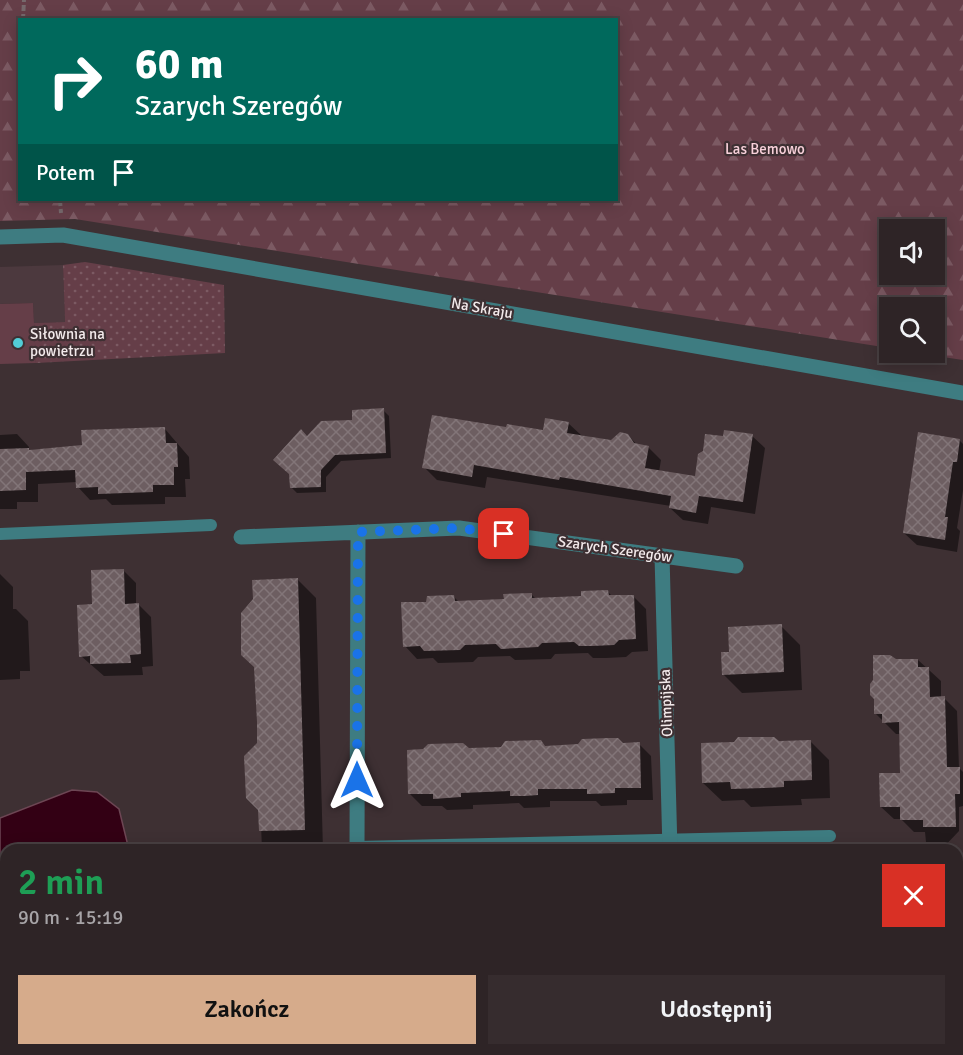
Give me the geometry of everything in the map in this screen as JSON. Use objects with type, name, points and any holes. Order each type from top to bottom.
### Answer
[{"type":"street","name":"Na Skraju","points":[[0,237],[63,235],[963,393]]},
{"type":"street","name":"Szarych Szeregów","points":[[241,537],[459,528],[736,566]]},
{"type":"street","points":[[357,844],[358,532]]},
{"type":"street","name":"Olimpijska","points":[[662,556],[670,844]]},
{"type":"lane","points":[[0,534],[211,525]]},
{"type":"lane","points":[[688,844],[830,836]]},
{"type":"path","points":[[23,18],[24,0]]},
{"type":"shaded area","points":[[63,265],[65,322],[34,323],[33,303],[0,304],[0,267]]},
{"type":"shaded area","points":[[72,790],[97,792],[119,809],[128,844],[0,844],[0,818]]},
{"type":"green space","name":"Las Bemowo","points":[[0,0],[963,0],[963,360],[945,357],[945,297],[879,297],[879,346],[75,219],[0,221]]},
{"type":"green space","points":[[85,262],[224,285],[225,353],[36,363],[34,323],[65,322],[63,265]]},
{"type":"green space","name":"Siłownia na powietrzu","points":[[33,303],[36,363],[0,364],[0,304]]},
{"type":"building","points":[[384,408],[386,453],[335,455],[321,470],[321,487],[290,488],[289,474],[273,460],[301,429],[307,436],[321,421],[352,420],[352,410]]},
{"type":"building","points":[[432,415],[506,427],[507,424],[543,430],[545,418],[569,422],[567,433],[611,440],[620,432],[628,434],[634,443],[649,446],[645,468],[695,476],[698,454],[703,451],[705,434],[723,436],[724,430],[753,434],[743,502],[699,496],[696,513],[669,508],[671,496],[560,477],[559,480],[474,465],[472,477],[422,468]]},
{"type":"building","points":[[165,427],[166,443],[177,443],[178,467],[174,467],[174,485],[153,485],[153,492],[98,494],[98,487],[76,488],[75,470],[26,472],[26,490],[0,491],[0,449],[29,448],[29,450],[82,445],[81,430]]},
{"type":"building","points":[[918,432],[960,439],[957,462],[953,462],[945,517],[948,517],[945,540],[903,533]]},
{"type":"building","points":[[124,569],[125,604],[139,603],[141,654],[130,655],[131,663],[90,664],[90,656],[79,657],[77,605],[92,604],[91,570]]},
{"type":"building","points":[[298,578],[305,830],[259,831],[258,810],[246,798],[244,756],[257,743],[257,722],[254,667],[241,655],[241,613],[253,599],[252,580]]},
{"type":"building","points":[[608,590],[609,595],[634,595],[636,639],[619,640],[614,645],[592,646],[579,646],[574,642],[542,643],[538,647],[501,649],[496,644],[465,645],[460,650],[424,651],[420,646],[403,647],[401,602],[426,602],[427,596],[454,595],[455,601],[504,599],[503,594],[532,593],[532,598],[581,596],[581,591]]},
{"type":"building","points":[[782,624],[784,672],[722,675],[721,652],[729,652],[728,627]]},
{"type":"building","points":[[873,655],[890,655],[896,659],[918,659],[918,667],[929,667],[930,697],[945,696],[947,767],[960,767],[960,794],[955,794],[956,827],[923,827],[923,820],[900,820],[900,807],[880,807],[879,773],[900,773],[899,722],[882,723],[882,714],[874,714],[874,699],[870,695],[870,684],[873,680]]},
{"type":"building","points":[[738,737],[774,737],[779,741],[811,740],[812,780],[784,781],[784,787],[731,789],[730,782],[702,783],[701,743],[734,742]]},
{"type":"building","points":[[618,738],[623,743],[640,742],[641,788],[615,788],[615,793],[587,794],[587,789],[538,789],[538,795],[525,796],[510,796],[510,791],[461,793],[461,797],[433,799],[433,794],[408,794],[407,750],[423,749],[428,744],[463,743],[469,748],[501,747],[505,741],[541,740],[545,746],[578,744],[582,739]]},
{"type":"place","name":"Siłownia na powietrzu","points":[[18,343]]},
{"type":"route","points":[[357,780],[358,532],[459,528],[504,534]]}]
